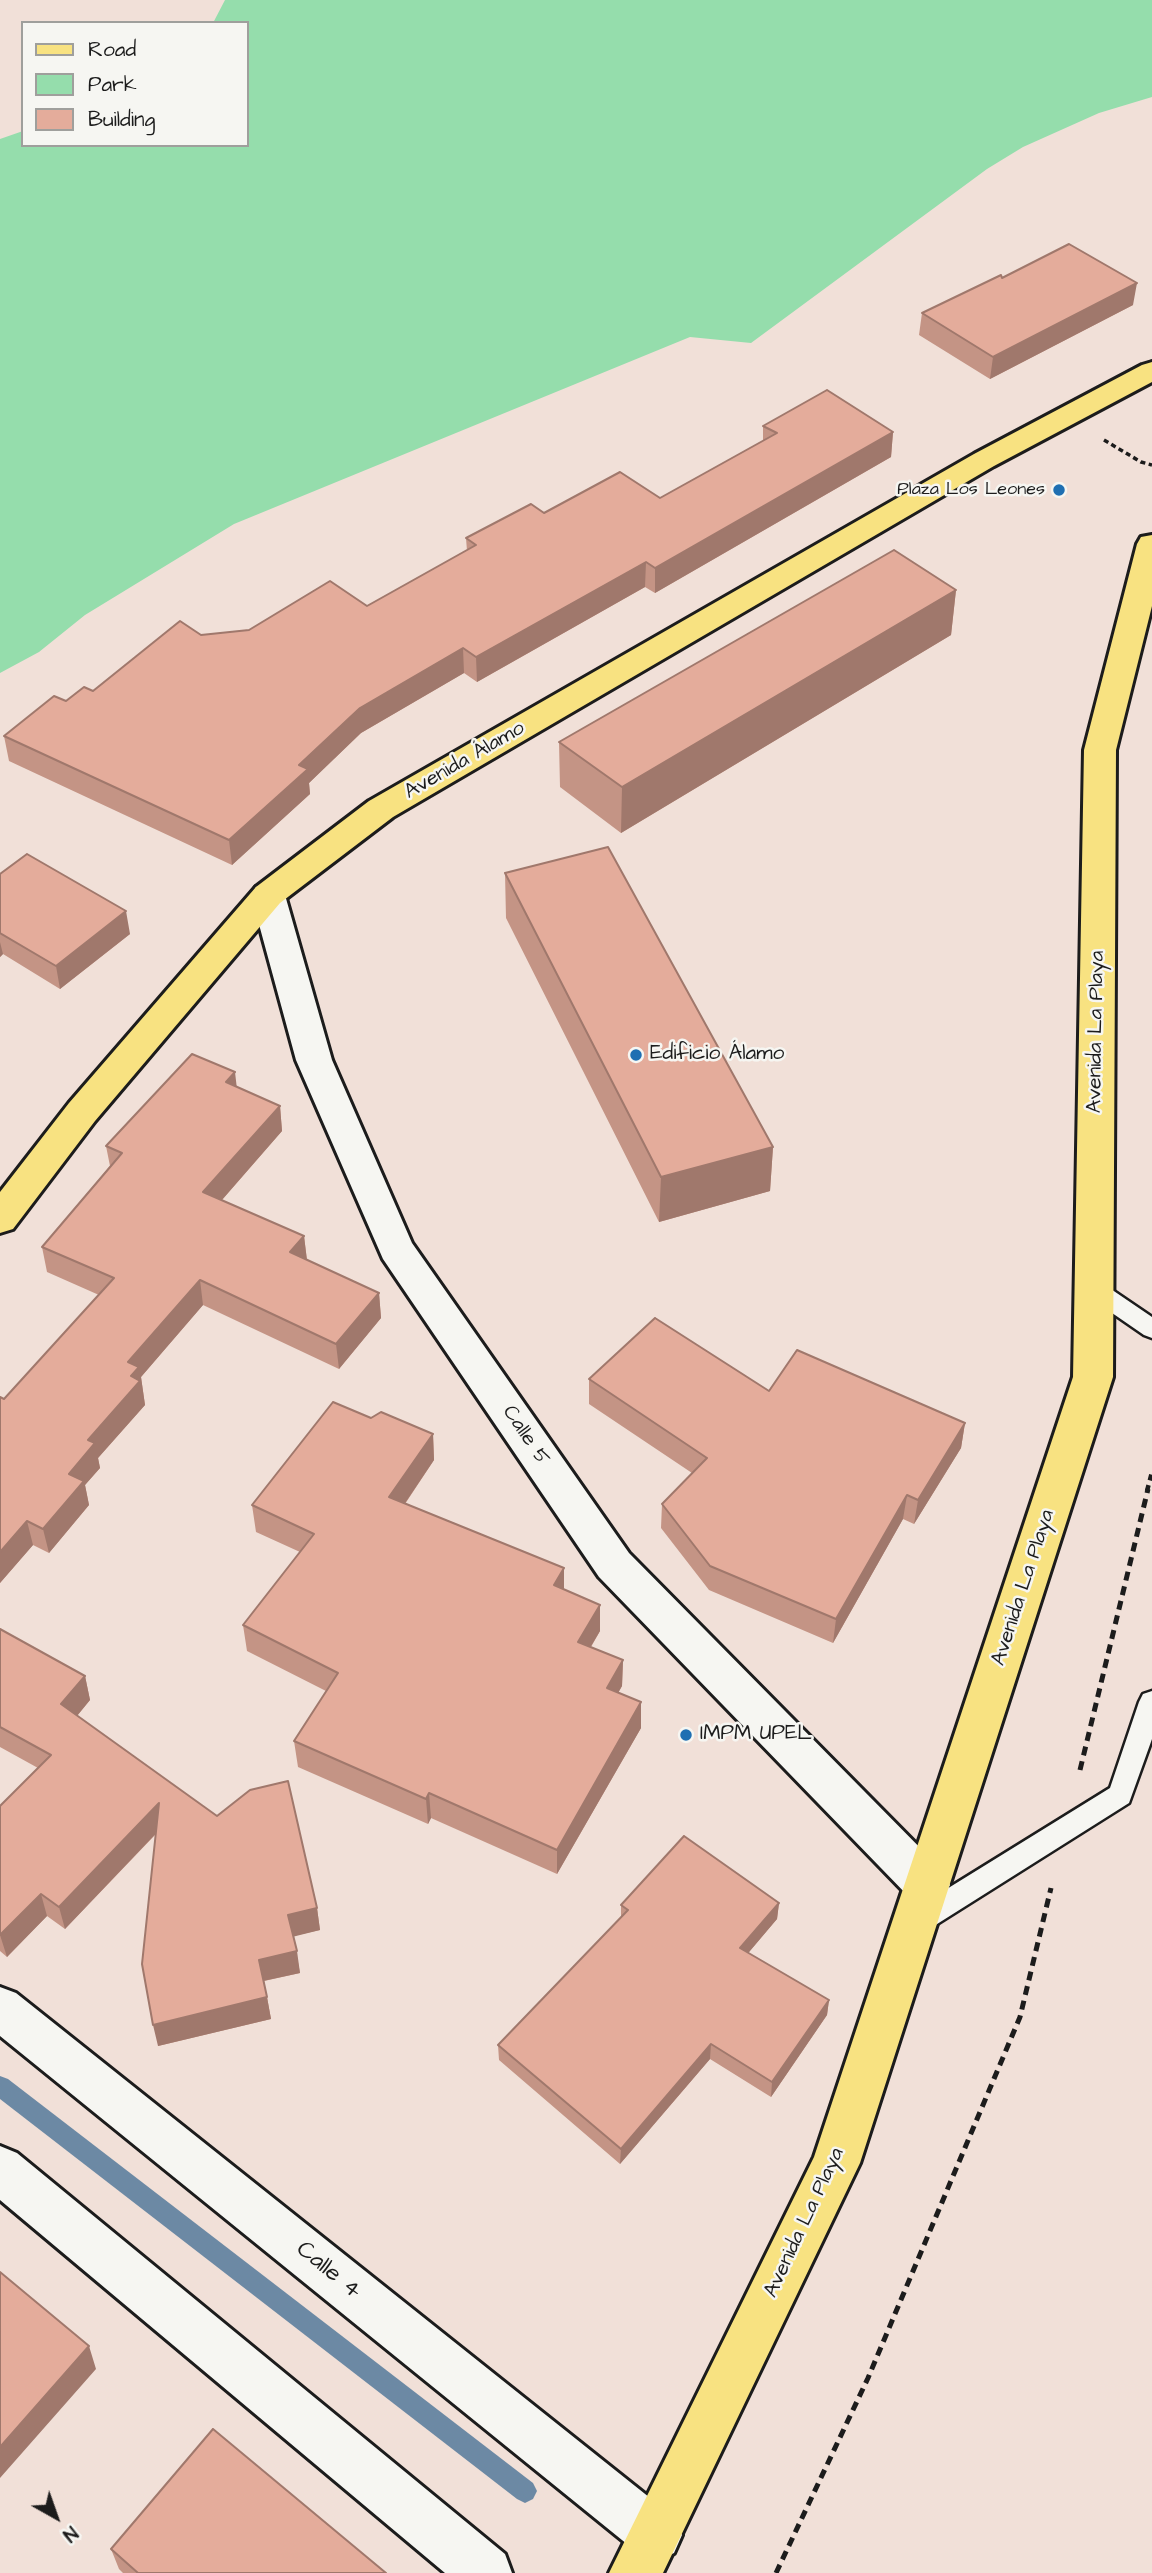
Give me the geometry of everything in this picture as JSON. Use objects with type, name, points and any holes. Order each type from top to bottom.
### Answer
[{"type":"main road","name":"Avenida Álamo","points":[[0,1219],[82,1112],[268,894],[381,809],[1037,432],[1152,371]]},
{"type":"main road","name":"Avenida La Playa","points":[[646,2554],[836,2163],[1093,1377],[1100,750],[1152,544]]},
{"type":"street","name":"Calle 5","points":[[268,894],[314,1060],[396,1249],[614,1566],[927,1885]]},
{"type":"street","name":"Calle 4","points":[[0,2008],[646,2554]]},
{"type":"street","points":[[0,2169],[486,2573]]},
{"type":"lane","points":[[1094,1289],[1152,1329]]},
{"type":"lane","points":[[914,1923],[1120,1794],[1152,1702]]},
{"type":"path","points":[[776,2573],[868,2378],[1020,2017],[1152,1472]]},
{"type":"green space","points":[[225,0],[1152,0],[1152,97],[1099,113],[1023,147],[987,169],[751,343],[690,337],[234,524],[85,615],[39,652],[0,673],[0,139],[21,132],[21,147],[248,147],[248,21],[214,21]]},
{"type":"building","points":[[1069,244],[1137,283],[993,357],[922,313],[1001,275],[1002,278]]},
{"type":"building","points":[[827,390],[893,432],[655,568],[646,562],[476,657],[463,648],[360,708],[299,765],[308,769],[229,840],[4,736],[54,696],[66,701],[84,687],[93,691],[180,621],[201,635],[249,630],[330,581],[367,606],[476,545],[466,538],[531,504],[544,513],[620,472],[660,498],[777,433],[763,426]]},
{"type":"building","points":[[894,550],[956,590],[622,787],[559,742]]},
{"type":"building","name":"Edificio Álamo","points":[[608,847],[773,1147],[661,1177],[505,873]]},
{"type":"building","points":[[27,854],[126,911],[56,966],[0,933],[0,874]]},
{"type":"building","points":[[192,1054],[235,1072],[226,1082],[280,1106],[203,1192],[304,1236],[290,1252],[379,1293],[336,1344],[200,1280],[128,1362],[139,1367],[131,1376],[140,1381],[88,1440],[95,1443],[69,1474],[84,1481],[43,1529],[27,1521],[0,1552],[0,1397],[4,1399],[114,1278],[42,1247],[122,1153],[106,1146]]},
{"type":"building","points":[[655,1318],[769,1391],[797,1350],[965,1423],[918,1500],[907,1495],[836,1619],[710,1566],[662,1504],[707,1458],[589,1379]]},
{"type":"building","points":[[333,1402],[371,1418],[381,1412],[433,1434],[389,1497],[564,1568],[554,1585],[600,1605],[578,1642],[623,1660],[607,1688],[641,1702],[557,1850],[429,1793],[426,1799],[294,1741],[338,1673],[243,1625],[314,1534],[252,1505]]},
{"type":"building","points":[[0,1629],[85,1676],[61,1704],[217,1816],[250,1790],[288,1781],[317,1908],[288,1915],[297,1951],[259,1960],[267,1997],[153,2025],[142,1964],[159,1803],[59,1907],[41,1894],[0,1935],[0,1806],[51,1755],[0,1727]]},
{"type":"building","points":[[684,1836],[779,1903],[740,1948],[829,2000],[772,2082],[711,2044],[621,2149],[498,2045],[628,1910],[621,1905]]},
{"type":"building","points":[[0,2272],[89,2346],[0,2447]]},
{"type":"building","points":[[213,2429],[386,2573],[138,2573],[111,2549]]},
{"type":"waterway","points":[[0,2086],[525,2491]]},
{"type":"place","name":"Plaza Los Leones","points":[[1059,490]]},
{"type":"place","name":"Edificio Álamo","points":[[636,1055]]},
{"type":"place","name":"IMPM UPEL","points":[[686,1735]]}]
